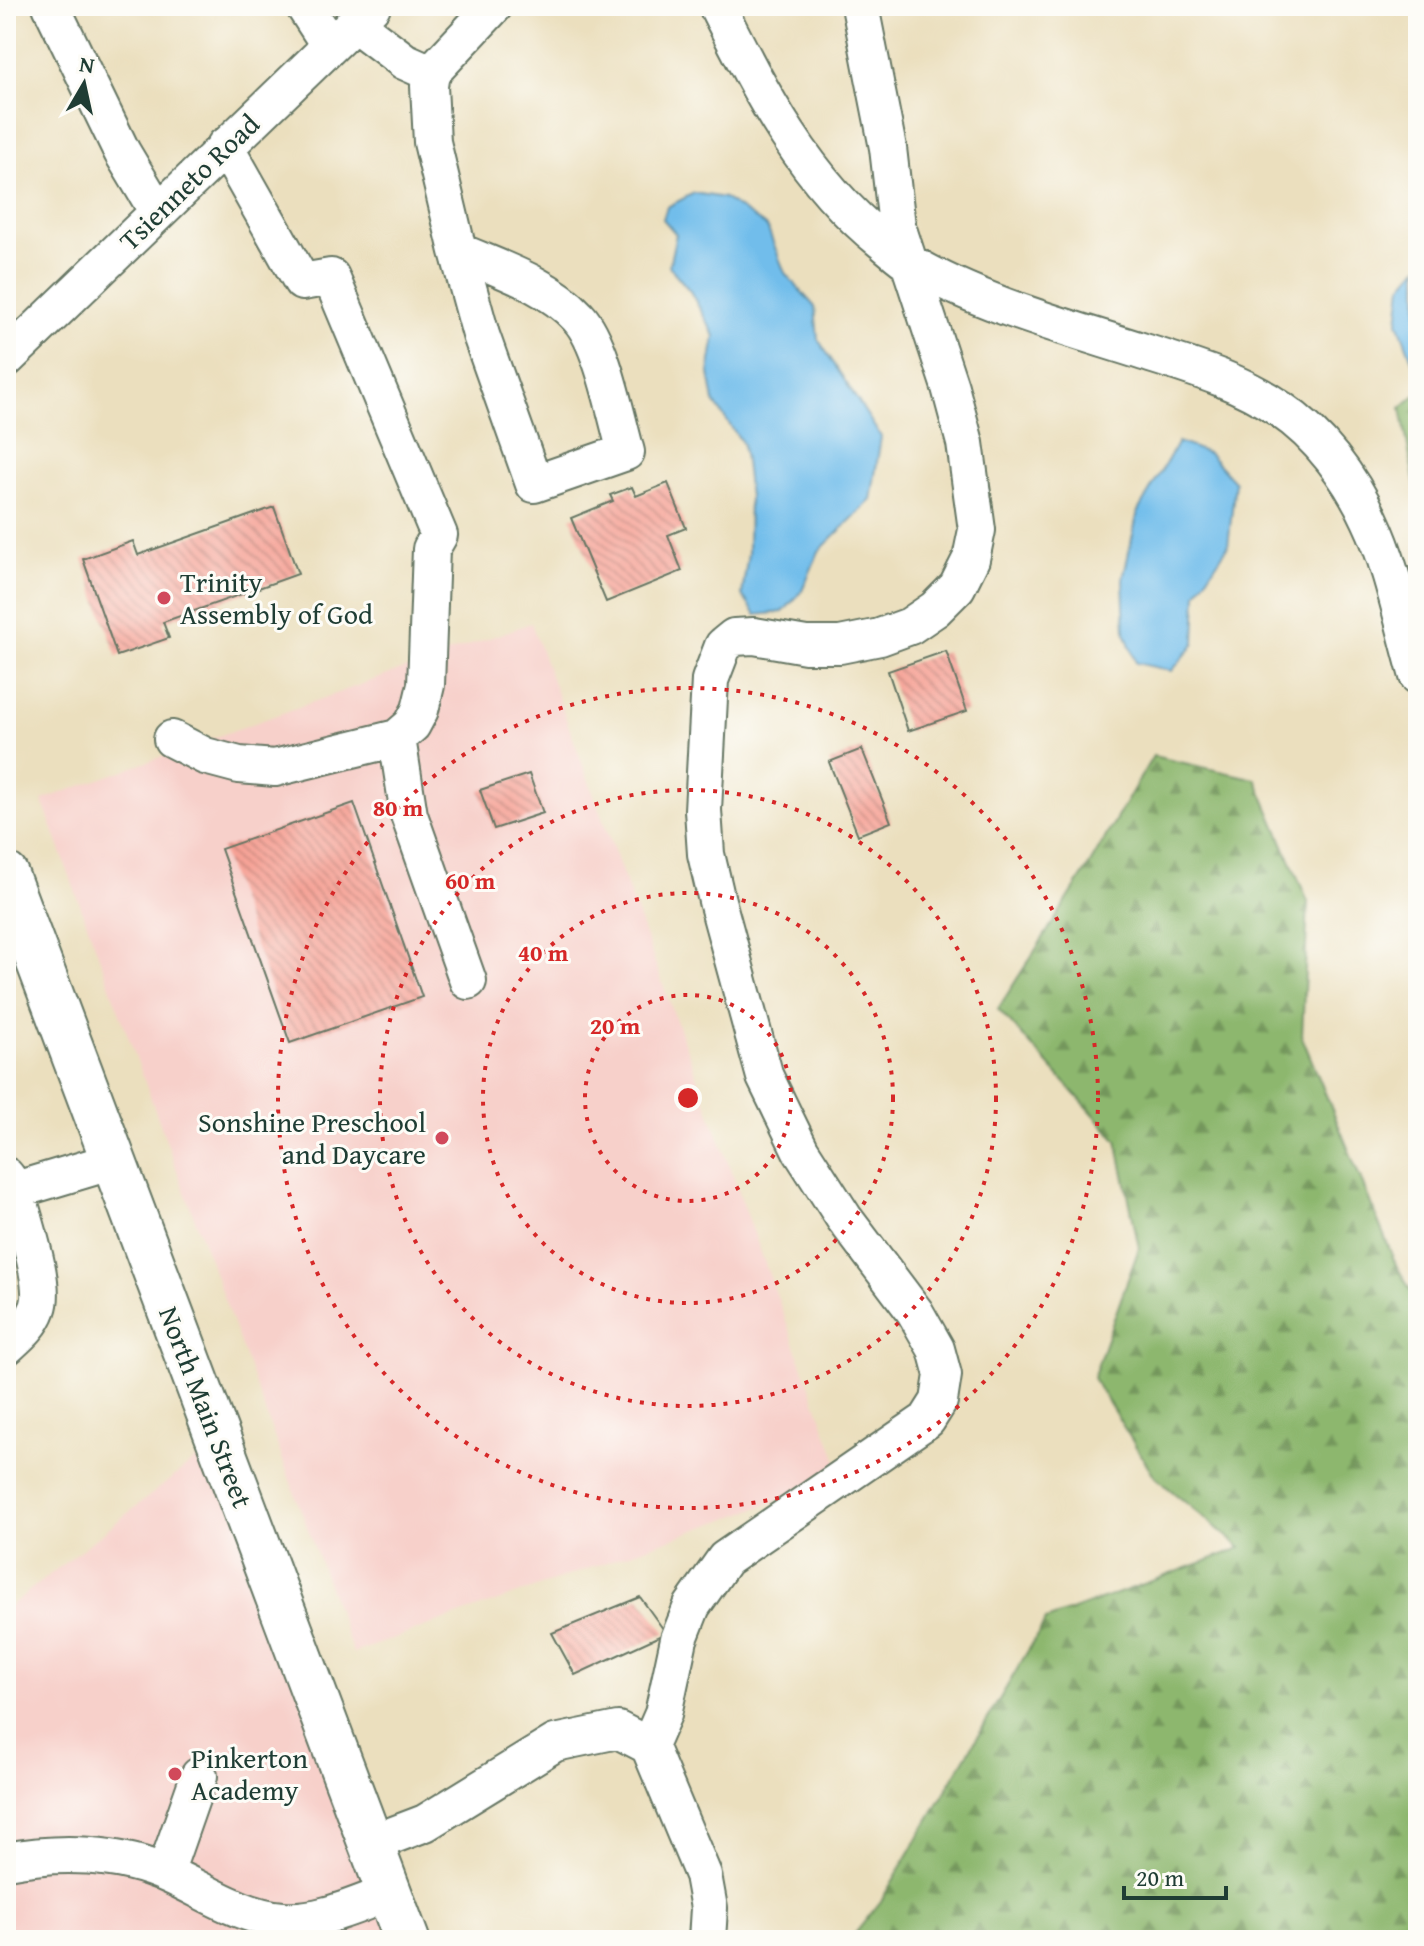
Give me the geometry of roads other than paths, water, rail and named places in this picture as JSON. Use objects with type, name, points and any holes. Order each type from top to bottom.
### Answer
[{"type":"main road","name":"North Main Street","points":[[6,875],[407,1940]]},
{"type":"street","points":[[51,6],[122,152],[158,212]]},
{"type":"street","points":[[304,6],[352,25],[404,61],[431,73]]},
{"type":"street","points":[[458,251],[555,296],[580,318],[594,341],[626,452],[534,484],[481,335],[458,251],[432,142],[429,86],[431,73],[494,6]]},
{"type":"street","points":[[717,6],[765,100],[827,191],[866,229],[908,262],[971,293],[1027,314],[1234,384],[1280,409],[1318,441],[1346,477],[1370,520],[1418,676]]},
{"type":"street","points":[[649,1746],[663,1714],[679,1639],[692,1606],[725,1559],[927,1420],[939,1401],[943,1375],[936,1349],[915,1312],[844,1218],[801,1151],[765,1077],[714,889],[706,854],[703,810],[710,680],[723,646],[734,637],[754,636],[806,645],[840,645],[880,637],[910,626],[935,609],[957,587],[971,559],[977,530],[965,443],[894,215],[888,148],[860,6]]},
{"type":"street","name":"Tsienneto Road","points":[[6,359],[352,25]]},
{"type":"street","points":[[172,739],[217,759],[239,765],[275,768],[397,738],[412,725],[420,710],[426,685],[431,549],[439,535],[331,277],[302,282],[225,146]]},
{"type":"street","points":[[397,738],[409,815],[468,981]]},
{"type":"street","points":[[6,1347],[28,1326],[39,1307],[41,1286],[9,1189],[113,1161]]},
{"type":"street","points":[[370,1844],[425,1823],[555,1743],[618,1730],[649,1746],[703,1875],[709,1908],[707,1940]]},
{"type":"street","points":[[165,1873],[199,1776]]},
{"type":"street","points":[[6,1861],[71,1854],[108,1858],[165,1873],[248,1913],[283,1920],[320,1918],[389,1893]]},
{"type":"water","points":[[694,193],[724,198],[767,227],[785,273],[815,307],[818,339],[881,437],[871,500],[819,551],[802,591],[783,612],[756,615],[742,595],[748,553],[749,497],[743,444],[714,402],[709,373],[715,336],[690,291],[669,266],[676,234],[663,219],[667,207]]},
{"type":"water","points":[[1418,267],[1418,367],[1415,368],[1398,322],[1402,286]]},
{"type":"water","points":[[1178,442],[1208,453],[1235,482],[1228,546],[1197,593],[1195,643],[1172,671],[1136,663],[1125,632],[1123,579],[1138,511]]},
{"type":"place","name":"Trinity Assembly of God","points":[[164,598]]},
{"type":"place","name":"Sonshine Preschool and Daycare","points":[[442,1138]]},
{"type":"place","name":"Pinkerton Academy","points":[[175,1774]]}]
